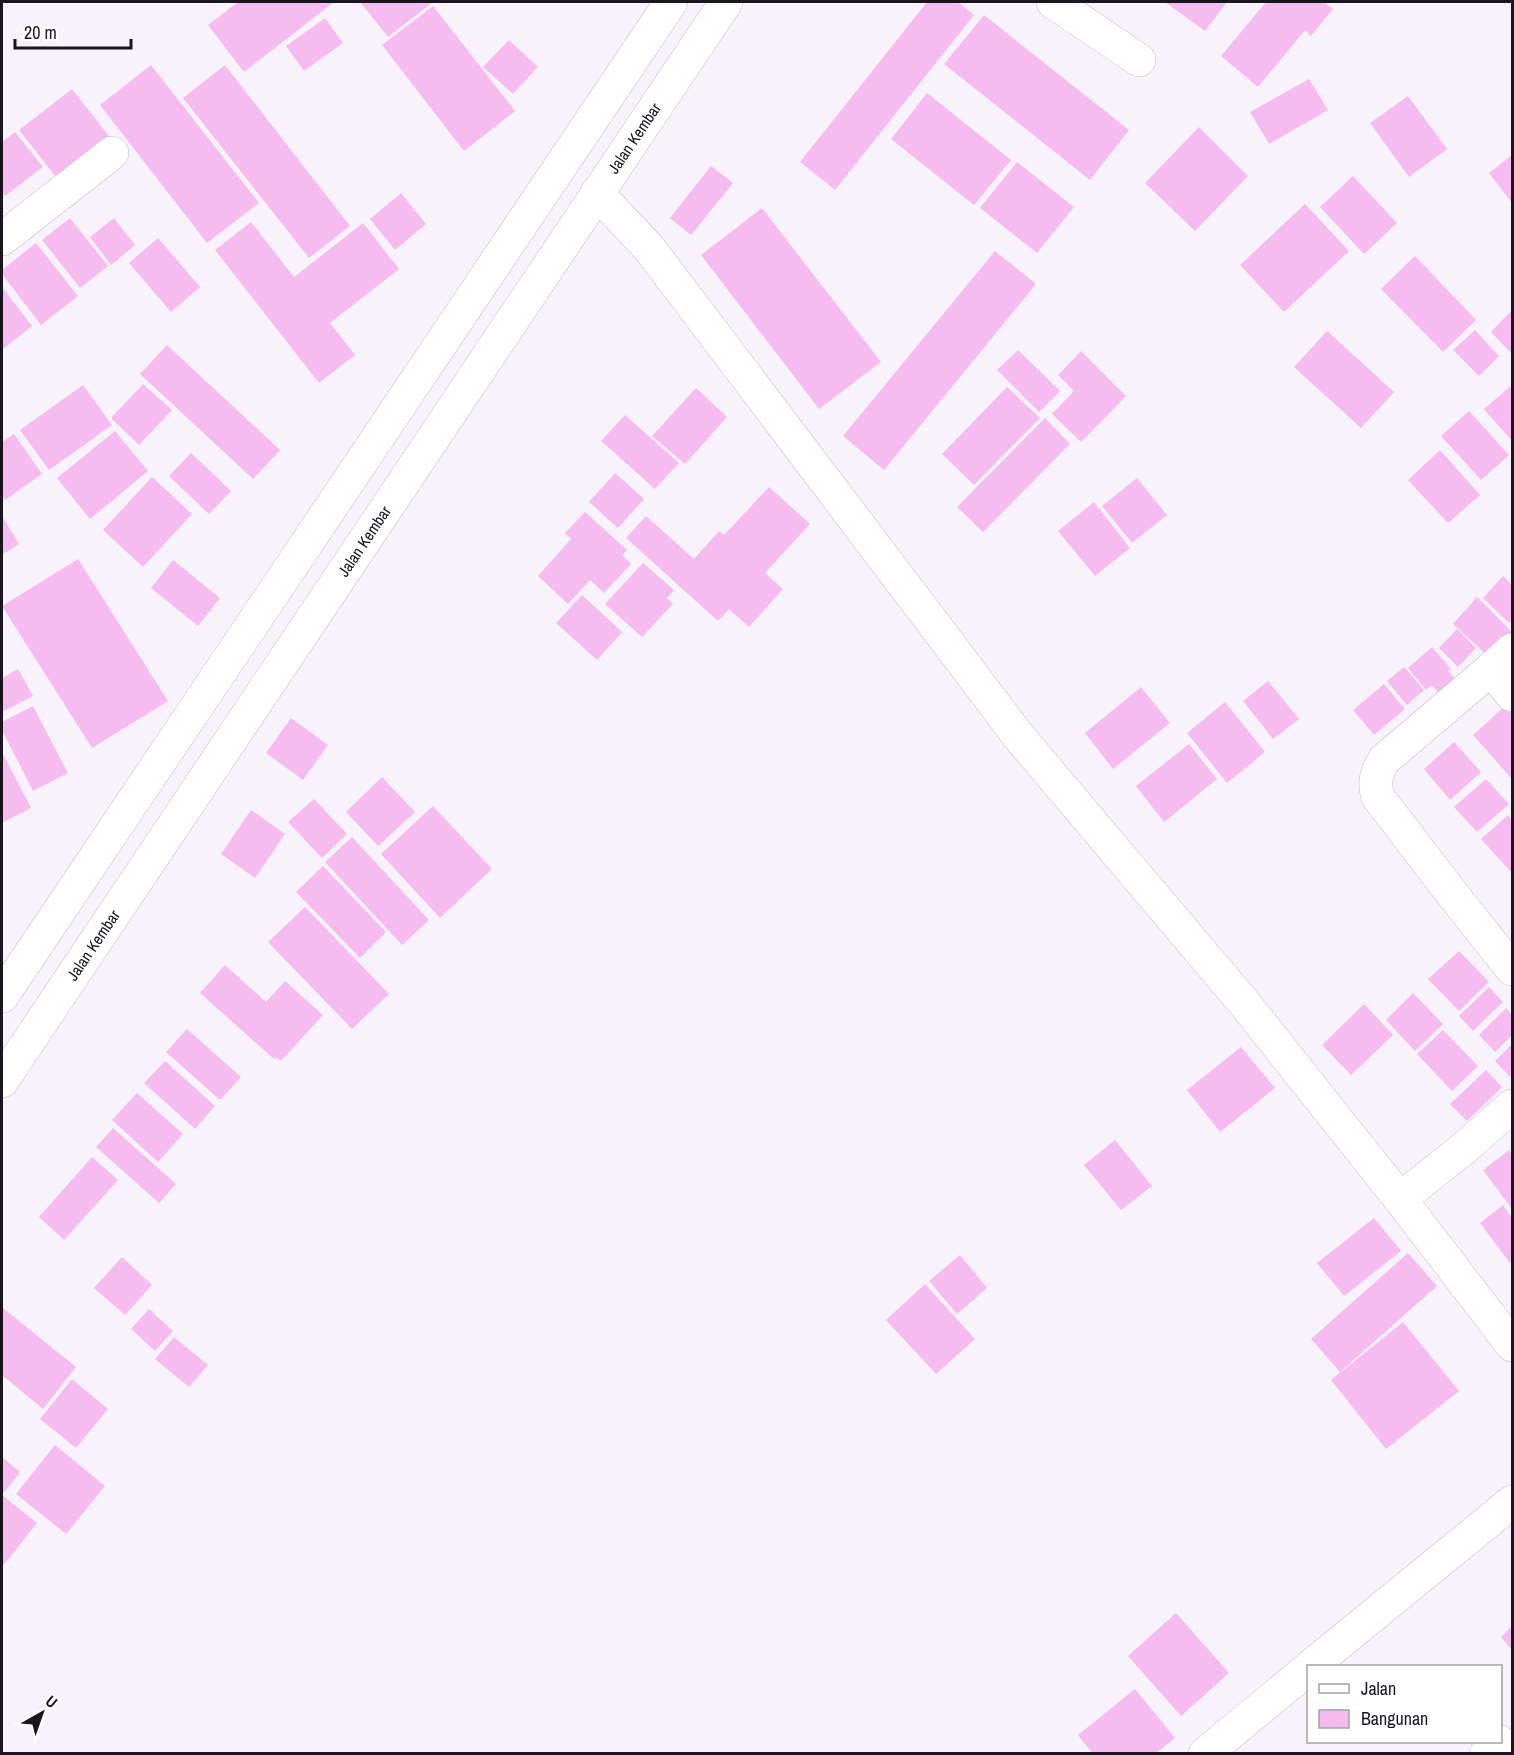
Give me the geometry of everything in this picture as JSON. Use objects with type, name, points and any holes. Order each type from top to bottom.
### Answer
[{"type":"street","points":[[2,996],[671,2]]},
{"type":"street","name":"Jalan Kembar","points":[[2,1081],[726,2]]},
{"type":"street","points":[[1053,2],[1140,60]]},
{"type":"street","points":[[2,239],[112,153]]},
{"type":"street","points":[[597,194],[650,248],[1020,738],[1245,1004],[1400,1199],[1512,1345]]},
{"type":"street","points":[[1512,695],[1502,660],[1384,760],[1376,774],[1375,789],[1378,797],[1512,969]]},
{"type":"street","points":[[1400,1199],[1512,1106]]},
{"type":"street","points":[[1314,1665],[1512,1502]]},
{"type":"street","points":[[1205,1754],[1307,1670]]},
{"type":"street","points":[[1486,1754],[1498,1743]]},
{"type":"building","points":[[238,2],[334,2],[244,72],[208,25]]},
{"type":"building","points":[[360,2],[433,2],[388,37]]},
{"type":"building","points":[[927,2],[958,2],[974,15],[835,190],[800,162]]},
{"type":"building","points":[[1165,2],[1227,2],[1205,31]]},
{"type":"building","points":[[1266,2],[1324,2],[1333,9],[1311,36],[1305,30],[1258,87],[1221,56]]},
{"type":"building","points":[[433,6],[515,111],[464,151],[382,45]]},
{"type":"building","points":[[984,15],[1129,130],[1090,180],[944,64]]},
{"type":"building","points":[[325,18],[343,43],[304,71],[286,46]]},
{"type":"building","points":[[509,40],[538,67],[513,94],[483,67]]},
{"type":"building","points":[[151,65],[259,203],[207,243],[100,105]]},
{"type":"building","points":[[225,65],[350,226],[309,258],[183,98]]},
{"type":"building","points":[[1309,79],[1328,110],[1269,144],[1250,112]]},
{"type":"building","points":[[72,89],[112,140],[59,181],[19,130]]},
{"type":"building","points":[[927,93],[1011,160],[974,205],[891,139]]},
{"type":"building","points":[[1408,96],[1447,149],[1409,177],[1370,123]]},
{"type":"building","points":[[1199,127],[1248,176],[1195,231],[1145,183]]},
{"type":"building","points":[[15,132],[43,167],[5,196],[2,192],[2,142]]},
{"type":"building","points":[[1512,155],[1512,203],[1489,173]]},
{"type":"building","points":[[1017,162],[1074,207],[1037,253],[980,208]]},
{"type":"building","points":[[711,166],[733,183],[691,235],[670,218]]},
{"type":"building","points":[[1353,176],[1397,223],[1364,254],[1320,207]]},
{"type":"building","points":[[401,193],[426,224],[395,250],[370,219]]},
{"type":"building","points":[[1305,204],[1349,251],[1284,312],[1240,265]]},
{"type":"building","points":[[762,208],[881,362],[819,409],[701,255]]},
{"type":"building","points":[[70,218],[108,266],[80,288],[42,240]]},
{"type":"building","points":[[114,218],[135,245],[111,265],[90,237]]},
{"type":"building","points":[[251,222],[294,277],[363,223],[399,269],[330,323],[355,355],[319,383],[215,250]]},
{"type":"building","points":[[158,238],[200,287],[171,312],[129,263]]},
{"type":"building","points":[[36,243],[78,296],[41,325],[2,274],[2,270]]},
{"type":"building","points":[[995,251],[1036,284],[884,470],[843,436]]},
{"type":"building","points":[[1415,256],[1476,320],[1443,352],[1381,289]]},
{"type":"building","points":[[2,287],[32,326],[2,350]]},
{"type":"building","points":[[1512,310],[1512,354],[1491,332]]},
{"type":"building","points":[[1475,330],[1499,356],[1479,376],[1453,350]]},
{"type":"building","points":[[1327,331],[1394,392],[1361,428],[1294,367]]},
{"type":"building","points":[[167,345],[280,450],[253,479],[140,374]]},
{"type":"building","points":[[1018,350],[1060,391],[1039,412],[997,370]]},
{"type":"building","points":[[1081,351],[1126,396],[1081,442],[1052,414],[1074,391],[1058,375]]},
{"type":"building","points":[[143,384],[172,410],[139,445],[111,418]]},
{"type":"building","points":[[83,385],[112,425],[49,470],[20,430]]},
{"type":"building","points":[[1511,386],[1512,388],[1512,441],[1484,409]]},
{"type":"building","points":[[1007,387],[1040,418],[974,485],[942,454]]},
{"type":"building","points":[[696,388],[727,417],[685,464],[652,436]]},
{"type":"building","points":[[1469,411],[1509,455],[1481,480],[1441,436]]},
{"type":"building","points":[[625,415],[679,463],[655,489],[601,441]]},
{"type":"building","points":[[1045,418],[1070,444],[983,532],[957,507]]},
{"type":"building","points":[[115,431],[148,471],[90,519],[57,478]]},
{"type":"building","points":[[14,434],[42,474],[5,500],[2,495],[2,442]]},
{"type":"building","points":[[1440,450],[1480,495],[1448,523],[1408,480]]},
{"type":"building","points":[[191,453],[231,491],[209,514],[169,476]]},
{"type":"building","points":[[615,473],[644,499],[618,528],[589,502]]},
{"type":"building","points":[[152,477],[192,514],[143,567],[103,530]]},
{"type":"building","points":[[1137,478],[1167,515],[1132,543],[1102,506]]},
{"type":"building","points":[[769,487],[810,524],[765,573],[783,589],[749,627],[729,609],[718,621],[626,538],[646,516],[694,559],[719,531],[724,535]]},
{"type":"building","points":[[1094,502],[1130,548],[1095,576],[1058,531]]},
{"type":"building","points":[[585,512],[627,550],[622,555],[631,564],[604,593],[590,580],[568,604],[538,576],[571,539],[565,533]]},
{"type":"building","points":[[2,516],[19,544],[2,555]]},
{"type":"building","points":[[78,559],[168,701],[92,748],[2,606]]},
{"type":"building","points":[[173,560],[220,598],[198,626],[151,588]]},
{"type":"building","points":[[643,563],[674,590],[667,598],[673,604],[642,637],[605,604]]},
{"type":"building","points":[[1503,576],[1512,585],[1512,619],[1509,623],[1483,598]]},
{"type":"building","points":[[582,595],[622,632],[597,660],[556,623]]},
{"type":"building","points":[[1477,597],[1512,632],[1512,638],[1492,660],[1453,624]]},
{"type":"building","points":[[1457,629],[1476,648],[1458,667],[1439,648]]},
{"type":"building","points":[[1432,647],[1451,669],[1448,671],[1464,689],[1447,703],[1432,685],[1426,690],[1408,668]]},
{"type":"building","points":[[1404,667],[1424,690],[1407,705],[1387,681]]},
{"type":"building","points":[[18,669],[33,696],[2,712],[2,678]]},
{"type":"building","points":[[1268,681],[1299,719],[1273,739],[1243,701]]},
{"type":"building","points":[[1384,684],[1405,709],[1374,735],[1353,710]]},
{"type":"building","points":[[1141,687],[1170,723],[1113,769],[1085,733]]},
{"type":"building","points":[[1225,702],[1265,752],[1227,783],[1187,733]]},
{"type":"building","points":[[33,706],[68,773],[33,791],[2,730],[2,722]]},
{"type":"building","points":[[1505,706],[1512,714],[1512,779],[1473,735]]},
{"type":"building","points":[[291,718],[328,745],[303,780],[266,753]]},
{"type":"building","points":[[1454,742],[1481,772],[1450,800],[1424,769]]},
{"type":"building","points":[[1189,744],[1217,779],[1164,822],[1136,786]]},
{"type":"building","points":[[2,752],[31,808],[2,823]]},
{"type":"building","points":[[382,777],[415,812],[378,846],[346,812]]},
{"type":"building","points":[[1486,779],[1509,804],[1477,832],[1454,807]]},
{"type":"building","points":[[314,799],[347,834],[322,858],[288,822]]},
{"type":"building","points":[[433,806],[492,869],[440,918],[381,854]]},
{"type":"building","points":[[251,810],[285,834],[255,878],[221,854]]},
{"type":"building","points":[[1508,815],[1512,820],[1512,873],[1481,839]]},
{"type":"building","points":[[352,837],[429,920],[402,945],[325,862]]},
{"type":"building","points":[[323,866],[386,932],[360,958],[296,892]]},
{"type":"building","points":[[305,907],[389,994],[352,1029],[268,942]]},
{"type":"building","points":[[1459,951],[1489,982],[1459,1011],[1428,979]]},
{"type":"building","points":[[225,965],[266,1002],[285,981],[323,1015],[281,1061],[276,1057],[274,1059],[200,993]]},
{"type":"building","points":[[1489,987],[1503,1002],[1473,1031],[1459,1016]]},
{"type":"building","points":[[1413,993],[1443,1024],[1415,1051],[1386,1020]]},
{"type":"building","points":[[1364,1004],[1393,1035],[1351,1075],[1322,1045]]},
{"type":"building","points":[[1506,1008],[1512,1015],[1512,1035],[1495,1052],[1479,1035]]},
{"type":"building","points":[[187,1029],[241,1077],[220,1100],[166,1052]]},
{"type":"building","points":[[1443,1030],[1478,1066],[1452,1091],[1417,1054]]},
{"type":"building","points":[[1512,1044],[1512,1079],[1495,1061]]},
{"type":"building","points":[[1241,1047],[1275,1088],[1220,1132],[1187,1090]]},
{"type":"building","points":[[165,1061],[215,1106],[195,1129],[144,1083]]},
{"type":"building","points":[[1486,1070],[1502,1087],[1467,1121],[1450,1104]]},
{"type":"building","points":[[137,1093],[183,1134],[158,1162],[112,1120]]},
{"type":"building","points":[[113,1128],[176,1184],[159,1203],[96,1147]]},
{"type":"building","points":[[1115,1140],[1152,1186],[1121,1210],[1084,1165]]},
{"type":"building","points":[[1509,1150],[1512,1155],[1512,1209],[1483,1170]]},
{"type":"building","points":[[92,1157],[118,1180],[64,1240],[39,1217]]},
{"type":"building","points":[[1503,1205],[1512,1218],[1512,1260],[1510,1263],[1480,1223]]},
{"type":"building","points":[[1374,1218],[1401,1251],[1344,1296],[1317,1263]]},
{"type":"building","points":[[1408,1253],[1437,1286],[1340,1372],[1311,1339]]},
{"type":"building","points":[[960,1255],[987,1288],[957,1314],[929,1281]]},
{"type":"building","points":[[122,1257],[152,1285],[125,1315],[94,1288]]},
{"type":"building","points":[[925,1284],[975,1339],[936,1374],[886,1320]]},
{"type":"building","points":[[3,1308],[76,1367],[43,1409],[2,1375]]},
{"type":"building","points":[[149,1309],[173,1331],[155,1351],[131,1329]]},
{"type":"building","points":[[1403,1322],[1459,1391],[1386,1449],[1331,1380]]},
{"type":"building","points":[[174,1337],[208,1365],[189,1387],[155,1359]]},
{"type":"building","points":[[72,1379],[108,1409],[76,1448],[40,1419]]},
{"type":"building","points":[[55,1445],[105,1486],[66,1534],[16,1494]]},
{"type":"building","points":[[2,1457],[20,1472],[2,1495]]},
{"type":"building","points":[[2,1495],[37,1523],[2,1567]]},
{"type":"building","points":[[1176,1613],[1229,1673],[1181,1716],[1128,1656]]},
{"type":"building","points":[[1512,1626],[1512,1650],[1501,1637]]},
{"type":"building","points":[[1135,1689],[1175,1738],[1155,1754],[1093,1754],[1078,1735]]}]
